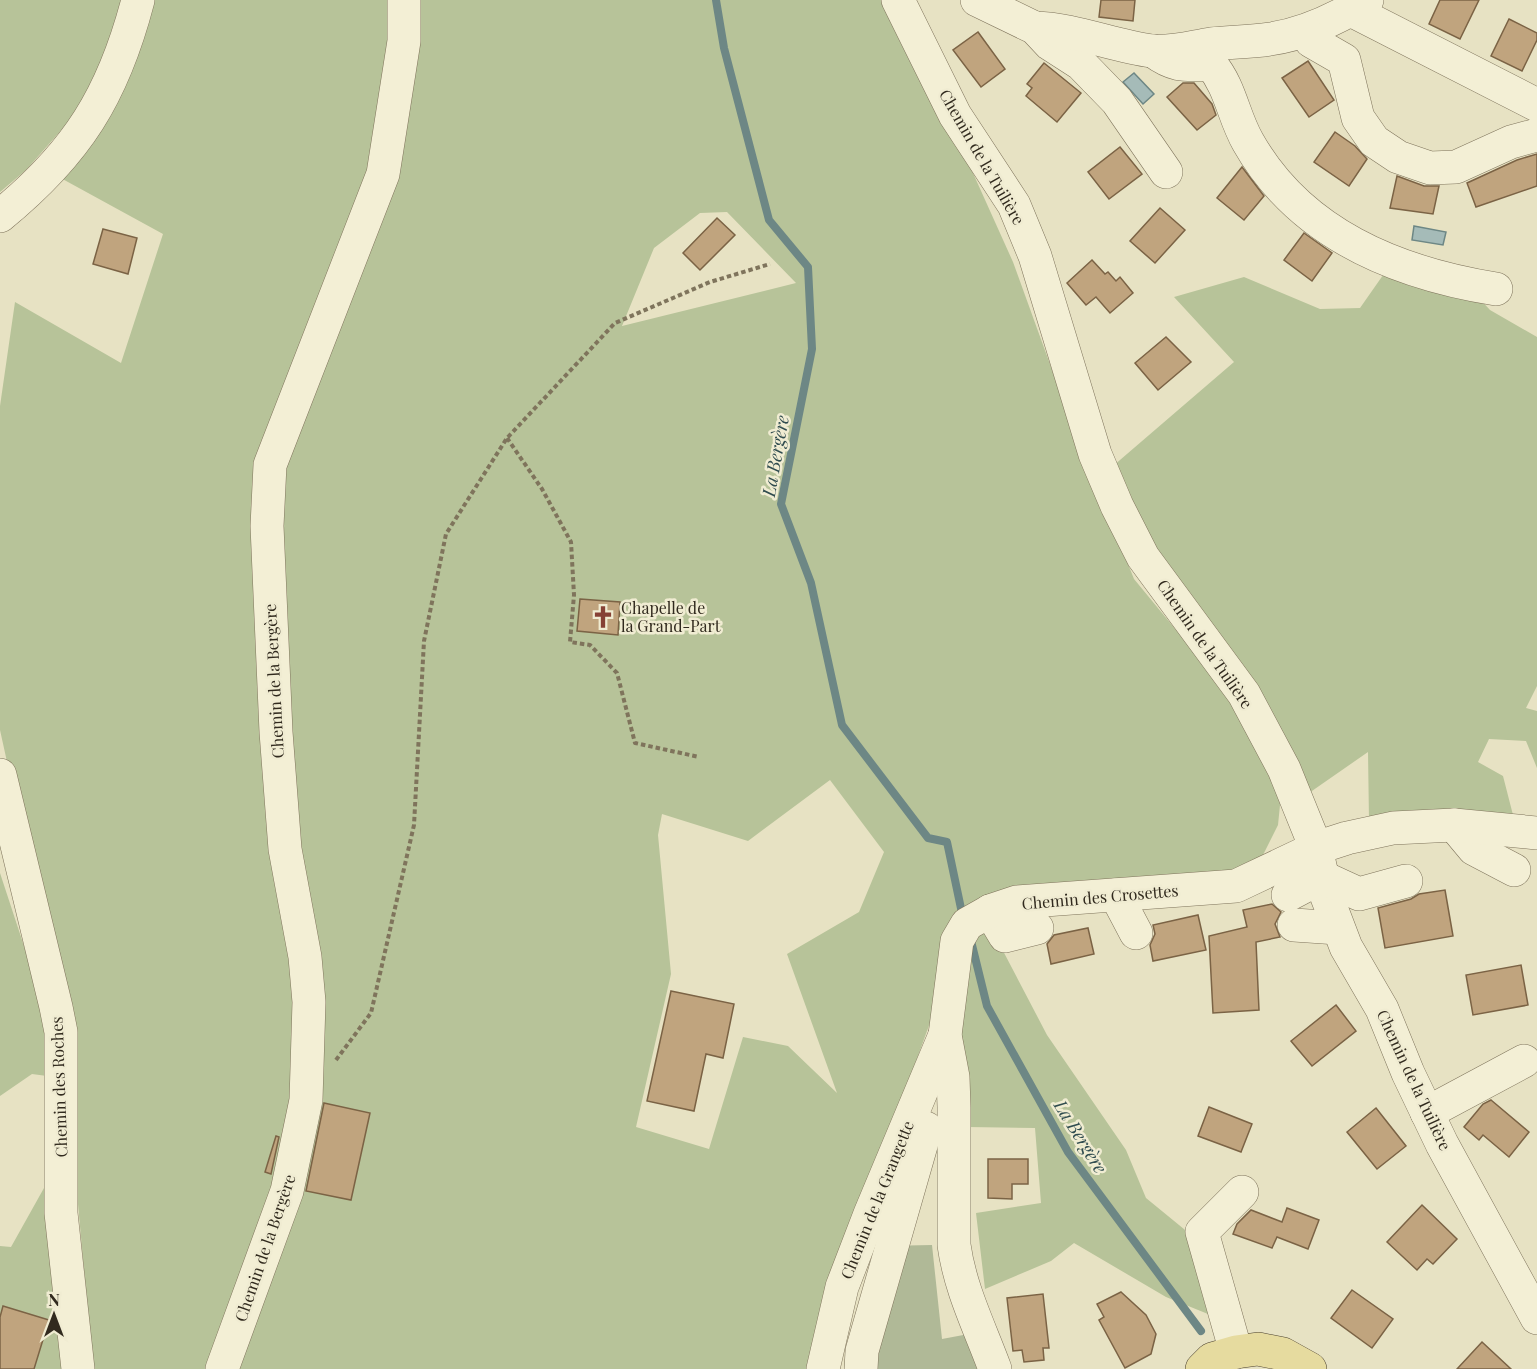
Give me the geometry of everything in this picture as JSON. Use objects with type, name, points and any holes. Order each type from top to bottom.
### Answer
[{"type":"main road","points":[[1203,1369],[1212,1359],[1258,1349],[1283,1354],[1310,1369]]},
{"type":"street","points":[[0,216],[45,177],[84,130],[115,71],[129,34],[138,0]]},
{"type":"street","name":"Chemin de la Bergère","points":[[222,1369],[287,1191],[306,1100],[309,1002],[305,957],[285,849],[275,711],[267,526],[270,465],[382,174],[404,41],[404,0]]},
{"type":"street","name":"Chemin de la Tuilière","points":[[898,0],[955,115],[1014,205],[1035,256],[1095,454],[1117,506],[1143,557],[1244,694],[1284,769],[1319,862],[1327,897],[1346,947],[1382,1009],[1427,1113],[1537,1318]]},
{"type":"street","points":[[977,0],[1035,28],[1050,44],[1081,64],[1117,101],[1166,172]]},
{"type":"street","points":[[1035,28],[1054,29],[1153,51],[1270,39],[1305,31],[1359,5],[1537,105]]},
{"type":"street","points":[[1305,31],[1311,41],[1344,60],[1358,118],[1374,141],[1398,157],[1430,168],[1456,166],[1511,142],[1537,135]]},
{"type":"street","points":[[1153,51],[1168,62],[1187,65],[1211,64],[1222,76],[1247,141],[1262,164],[1303,210],[1343,239],[1378,257],[1461,283],[1496,289]]},
{"type":"street","name":"Chemin des Roches","points":[[0,775],[57,1007],[61,1032],[61,1213],[78,1369]]},
{"type":"street","points":[[1454,825],[1474,849],[1514,870]]},
{"type":"street","name":"Chemin des Crosettes","points":[[995,1369],[957,1266],[953,1220],[953,1077],[945,1035],[957,941],[967,924],[990,911],[1017,902],[1236,886],[1319,862],[1347,838],[1393,828],[1454,825],[1537,833]]},
{"type":"street","points":[[1338,928],[1291,910],[1319,862],[1359,894],[1406,881]]},
{"type":"street","points":[[1116,895],[1136,933]]},
{"type":"street","points":[[990,911],[1005,936],[1037,928]]},
{"type":"street","name":"Chemin de la Grangette","points":[[822,1369],[842,1287],[945,1035]]},
{"type":"street","points":[[1427,1113],[1524,1061]]},
{"type":"street","points":[[861,1369],[862,1351],[926,1128],[924,1084]]},
{"type":"street","points":[[1236,1352],[1202,1232],[1242,1192]]},
{"type":"path","points":[[332,1065],[370,1013],[414,825],[424,640],[446,534],[507,438],[615,323],[710,282],[770,264]]},
{"type":"path","points":[[507,438],[542,489],[571,542],[574,595],[570,642],[590,645],[617,674],[635,743],[699,758]]},
{"type":"green space","points":[[0,0],[883,0],[950,122],[1013,262],[1068,414],[1134,579],[1237,704],[1281,795],[1278,825],[1263,855],[1232,876],[969,915],[902,1100],[813,1369],[93,1369],[73,1149],[13,789],[0,730],[0,406],[15,302],[121,363],[163,234],[57,176],[79,110],[26,170],[0,192]],"holes":[[[727,212],[796,283],[622,326],[654,248],[700,213]],[[830,780],[884,852],[859,912],[787,954],[837,1093],[788,1046],[743,1037],[709,1149],[636,1127],[671,974],[658,835],[662,814],[748,841]]]},
{"type":"green space","points":[[1388,268],[1476,295],[1490,310],[1537,337],[1537,686],[1526,708],[1537,711],[1537,768],[1526,741],[1489,739],[1478,762],[1503,776],[1513,815],[1369,820],[1368,752],[1309,793],[1135,523],[1113,466],[1234,362],[1174,297],[1244,277],[1320,309],[1360,308]]},
{"type":"green space","points":[[0,873],[44,1007],[47,1076],[32,1074],[0,1096]]},
{"type":"green space","points":[[990,926],[1047,1035],[1126,1150],[1146,1198],[1201,1243],[1208,1314],[1166,1297],[1074,1243],[1051,1261],[985,1289],[976,1213],[1041,1203],[1035,1128],[968,1127],[956,1037],[967,945]]},
{"type":"green space","points":[[44,1188],[69,1369],[0,1369],[0,1246],[11,1247]]},
{"type":"green space","points":[[932,1245],[942,1339],[974,1333],[987,1369],[844,1369],[846,1346],[883,1246]]},
{"type":"water","points":[[1134,73],[1154,94],[1143,104],[1123,82]]},
{"type":"water","points":[[1414,226],[1446,232],[1443,245],[1412,240]]},
{"type":"building","points":[[1101,0],[1135,0],[1133,21],[1099,17]]},
{"type":"building","points":[[1440,0],[1479,0],[1460,39],[1429,24]]},
{"type":"building","points":[[1509,19],[1537,33],[1537,40],[1522,71],[1491,56]]},
{"type":"building","points":[[978,32],[1005,69],[981,87],[953,50]]},
{"type":"building","points":[[1308,61],[1334,100],[1309,117],[1282,78]]},
{"type":"building","points":[[1044,63],[1081,93],[1057,122],[1026,96],[1032,88],[1027,84]]},
{"type":"building","points":[[1183,83],[1194,83],[1212,104],[1216,115],[1197,130],[1167,97]]},
{"type":"building","points":[[1335,132],[1355,146],[1367,159],[1349,186],[1314,162]]},
{"type":"building","points":[[1120,147],[1142,174],[1109,199],[1088,172]]},
{"type":"building","points":[[1537,154],[1537,186],[1476,207],[1467,183],[1517,160]]},
{"type":"building","points":[[1242,167],[1264,196],[1244,220],[1217,198]]},
{"type":"building","points":[[1397,176],[1424,186],[1439,186],[1433,214],[1390,208]]},
{"type":"building","points":[[1160,208],[1185,230],[1155,263],[1130,241]]},
{"type":"building","points":[[717,218],[735,235],[700,270],[683,253]]},
{"type":"building","points":[[103,229],[137,238],[128,274],[93,264]]},
{"type":"building","points":[[1304,233],[1332,253],[1312,281],[1284,260]]},
{"type":"building","points":[[1092,260],[1105,274],[1108,272],[1116,281],[1120,277],[1133,293],[1110,313],[1096,297],[1086,305],[1067,283]]},
{"type":"building","points":[[1166,337],[1191,362],[1158,390],[1135,363]]},
{"type":"building","name":"Chapelle de la Grand-Part","points":[[580,599],[620,602],[618,635],[577,631]]},
{"type":"building","points":[[1445,890],[1453,936],[1385,948],[1378,908],[1411,899],[1419,894]]},
{"type":"building","points":[[1272,904],[1281,912],[1275,924],[1280,937],[1256,942],[1259,1010],[1213,1013],[1209,936],[1247,927],[1243,910]]},
{"type":"building","points":[[1198,915],[1206,950],[1153,961],[1150,945],[1155,934],[1153,925]]},
{"type":"building","points":[[1088,928],[1094,954],[1051,964],[1047,944],[1054,935]]},
{"type":"building","points":[[1521,965],[1528,1005],[1473,1015],[1466,975]]},
{"type":"building","points":[[671,991],[734,1004],[723,1058],[706,1054],[694,1111],[647,1101]]},
{"type":"building","points":[[1336,1005],[1356,1031],[1312,1066],[1291,1041]]},
{"type":"building","points":[[1491,1100],[1529,1132],[1509,1157],[1483,1135],[1479,1140],[1464,1127],[1483,1104]]},
{"type":"building","points":[[324,1103],[370,1113],[351,1200],[306,1191]]},
{"type":"building","points":[[1209,1107],[1252,1124],[1241,1152],[1198,1136]]},
{"type":"building","points":[[1376,1108],[1406,1146],[1377,1169],[1347,1132]]},
{"type":"building","points":[[276,1136],[279,1137],[271,1174],[265,1172]]},
{"type":"building","points":[[988,1159],[1028,1159],[1028,1184],[1012,1184],[1012,1199],[988,1198]]},
{"type":"building","points":[[1422,1205],[1457,1239],[1433,1264],[1427,1259],[1417,1270],[1387,1242]]},
{"type":"building","points":[[1287,1208],[1319,1220],[1308,1249],[1277,1237],[1272,1248],[1233,1234],[1237,1224],[1251,1210],[1282,1222]]},
{"type":"building","points":[[1352,1290],[1393,1319],[1372,1348],[1331,1318]]},
{"type":"building","points":[[1121,1292],[1146,1315],[1156,1334],[1151,1354],[1125,1368],[1099,1320],[1104,1317],[1097,1304]]},
{"type":"building","points":[[1043,1294],[1049,1348],[1043,1348],[1044,1360],[1024,1362],[1022,1350],[1013,1351],[1007,1298]]},
{"type":"building","points":[[3,1306],[49,1320],[34,1369],[0,1369],[0,1317]]},
{"type":"building","points":[[1482,1342],[1511,1369],[1457,1369]]},
{"type":"waterway","name":"La Bergère","points":[[716,0],[724,48],[769,220],[808,267],[812,349],[781,504],[811,583],[842,725],[928,838],[947,842],[963,918]]},
{"type":"waterway","name":"La Bergère","points":[[971,941],[987,1006],[1068,1152],[1201,1331]]},
{"type":"place","name":"Chapelle de la Grand-Part","points":[[603,617]]}]
